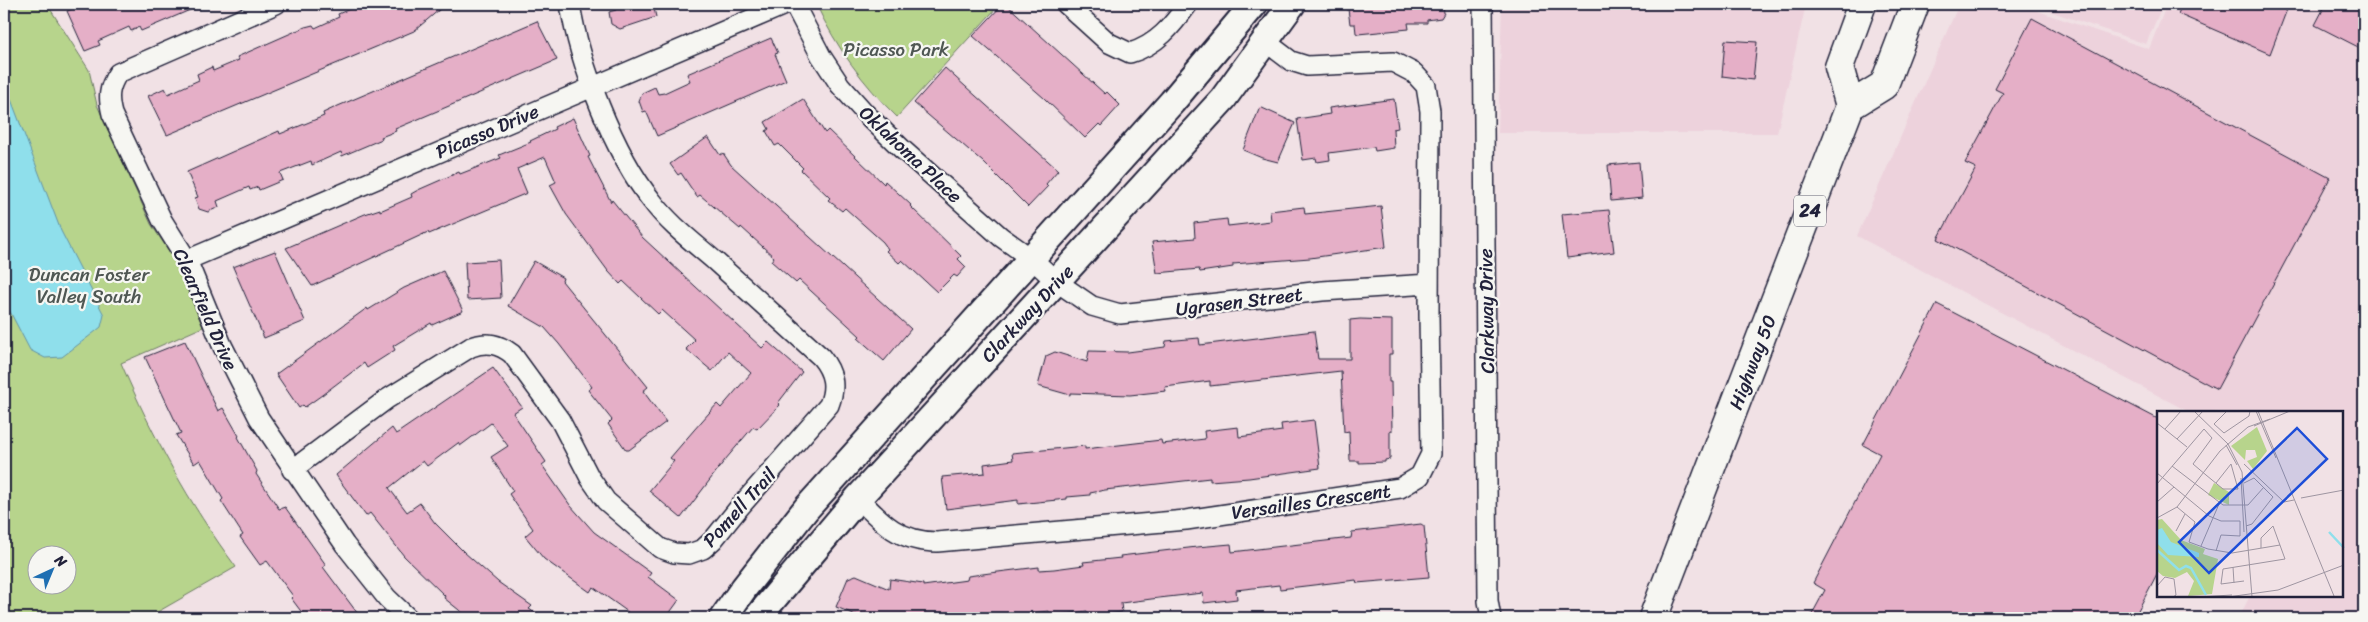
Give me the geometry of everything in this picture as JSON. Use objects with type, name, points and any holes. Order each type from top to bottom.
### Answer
[{"type":"main road","points":[[1862,4],[1839,67],[1850,106],[1884,85],[1915,4]]},
{"type":"main road","name":"Highway 50","points":[[1653,618],[1850,106]]},
{"type":"street","name":"Clearfield Drive","points":[[276,4],[118,73],[112,83],[108,97],[112,114],[162,220],[187,260],[222,345],[244,392],[292,470],[371,578],[408,618]]},
{"type":"street","points":[[570,4],[574,31],[593,86]]},
{"type":"street","name":"Picasso Drive","points":[[187,260],[787,4]]},
{"type":"street","name":"Oklahoma Place","points":[[794,4],[821,56],[840,84],[866,114],[1001,237],[1032,259],[1057,282]]},
{"type":"street","points":[[1066,4],[1109,43],[1130,53],[1145,48],[1165,34],[1188,4]]},
{"type":"street","name":"Clarkway Drive","points":[[723,618],[749,581],[806,509],[1032,259],[1178,94],[1254,4]]},
{"type":"street","name":"Clarkway Drive","points":[[757,618],[858,498],[1217,105],[1266,42],[1292,4]]},
{"type":"street","name":"Clarkway Drive","points":[[1483,4],[1488,592],[1491,618]]},
{"type":"street","name":"Versailles Crescent","points":[[858,498],[891,530],[921,542],[937,542],[1186,520],[1400,488],[1420,476],[1431,454],[1429,284],[1430,111],[1426,86],[1414,73],[1393,62],[1307,66],[1290,61],[1266,42]]},
{"type":"street","name":"Pomell Trail","points":[[292,470],[387,399],[471,347],[479,344],[501,346],[512,354],[560,420],[590,478],[606,502],[660,548],[689,554],[703,549],[713,540],[829,405],[834,393],[830,368],[822,358],[680,231],[652,202],[628,168],[593,86]]},
{"type":"street","name":"Ugrasen Street","points":[[1057,282],[1092,306],[1120,314],[1322,291],[1429,284]]},
{"type":"shaded area","points":[[1502,4],[1806,4],[1777,133],[1498,133]]},
{"type":"shaded area","points":[[1959,4],[2017,4],[2149,49],[2167,4],[2364,4],[2364,618],[2239,618],[2250,597],[2343,597],[2343,411],[2187,411],[1857,236]]},
{"type":"shaded area","points":[[2029,4],[2163,4],[2146,44]]},
{"type":"green space","name":"Duncan Foster Valley South","points":[[4,4],[47,4],[89,70],[97,105],[151,224],[176,262],[203,327],[121,363],[145,416],[172,468],[203,519],[236,567],[147,618],[4,618]]},
{"type":"green space","name":"Picasso Park","points":[[816,4],[1000,4],[897,117],[851,64],[832,35]]},
{"type":"water","points":[[4,81],[61,231],[104,315],[101,327],[62,357],[45,358],[30,350],[4,300]]},
{"type":"building","points":[[84,4],[204,4],[141,31],[139,27],[131,31],[129,27],[98,41],[100,45],[85,51],[67,11]]},
{"type":"building","points":[[361,4],[446,4],[414,31],[167,135],[148,96],[165,88],[168,94],[199,80],[197,74],[212,67],[213,71],[239,60],[237,57],[305,27],[313,25],[315,28],[339,17],[338,14]]},
{"type":"building","points":[[614,4],[653,4],[656,17],[620,29],[611,24],[609,12],[616,10]]},
{"type":"building","points":[[1003,4],[1006,4],[1105,94],[1107,92],[1120,105],[1101,126],[1099,124],[1085,138],[1044,98],[973,36]]},
{"type":"building","points":[[1352,4],[1443,4],[1444,13],[1441,18],[1427,20],[1427,23],[1408,23],[1409,29],[1358,34],[1356,33],[1355,24],[1350,24],[1348,9],[1352,7]]},
{"type":"building","points":[[2182,4],[2289,4],[2270,54],[2178,14]]},
{"type":"building","points":[[2326,4],[2364,4],[2364,50],[2315,25]]},
{"type":"building","points":[[2032,18],[2330,178],[2217,389],[1938,239],[1976,168],[1965,163],[2003,93],[1995,89]]},
{"type":"building","points":[[537,21],[557,60],[395,129],[396,131],[381,137],[382,139],[342,156],[341,152],[312,165],[311,161],[280,173],[283,180],[259,190],[258,187],[250,190],[249,187],[217,201],[219,207],[208,212],[199,209],[195,198],[198,197],[187,172],[279,131],[280,134],[324,116],[323,113],[338,106]]},
{"type":"building","points":[[771,38],[778,53],[775,54],[786,80],[657,136],[646,111],[643,112],[639,101],[642,93],[655,87],[658,94],[664,93],[690,81],[687,74]]},
{"type":"building","points":[[1725,40],[1757,42],[1753,80],[1722,76]]},
{"type":"building","points":[[945,68],[1058,170],[1046,184],[1048,186],[1028,207],[983,162],[914,103]]},
{"type":"building","points":[[803,99],[825,133],[828,130],[884,184],[885,181],[961,256],[958,259],[966,267],[957,277],[954,275],[937,292],[902,260],[899,263],[886,251],[888,249],[883,242],[845,208],[842,211],[828,200],[830,198],[801,170],[803,168],[779,144],[775,146],[766,131],[769,129],[765,122]]},
{"type":"building","points":[[1394,99],[1398,128],[1393,129],[1394,148],[1375,151],[1374,147],[1329,153],[1330,160],[1317,162],[1316,158],[1303,160],[1297,119],[1330,114],[1329,108]]},
{"type":"building","points":[[1260,107],[1295,123],[1278,162],[1243,150]]},
{"type":"building","points":[[573,118],[590,156],[588,157],[611,202],[612,200],[642,237],[762,348],[768,342],[802,372],[778,403],[780,405],[757,429],[753,427],[681,518],[649,491],[674,461],[670,458],[694,430],[717,404],[721,408],[751,373],[728,352],[712,371],[686,349],[695,340],[662,310],[658,314],[623,281],[620,284],[608,271],[566,214],[550,185],[556,182],[545,157],[517,169],[527,193],[429,234],[428,232],[312,286],[286,248],[365,214],[380,209],[380,211],[412,197],[411,194],[418,190],[459,172],[460,174],[501,158],[499,155],[531,142],[555,129],[554,127]]},
{"type":"building","points":[[708,137],[720,155],[723,153],[731,165],[911,329],[884,361],[858,338],[860,336],[799,280],[796,283],[771,261],[774,257],[741,227],[740,229],[700,195],[697,197],[681,173],[678,175],[670,164]]},
{"type":"building","points":[[1639,162],[1642,198],[1611,201],[1608,165]]},
{"type":"building","points":[[1381,206],[1386,247],[1310,258],[1233,264],[1233,267],[1200,272],[1199,269],[1157,273],[1152,242],[1195,238],[1194,223],[1227,219],[1228,226],[1271,221],[1270,211],[1304,207],[1305,214]]},
{"type":"building","points":[[1609,210],[1614,252],[1567,258],[1562,214]]},
{"type":"building","points":[[275,251],[305,321],[264,338],[233,267]]},
{"type":"building","points":[[499,260],[501,298],[467,300],[465,262]]},
{"type":"building","points":[[534,261],[563,278],[562,281],[648,387],[643,391],[666,422],[629,450],[626,450],[608,424],[612,420],[588,390],[592,387],[559,344],[544,327],[508,306]]},
{"type":"building","points":[[443,271],[463,311],[432,325],[431,323],[393,346],[395,350],[367,368],[364,363],[305,407],[303,405],[299,408],[276,374],[367,308],[368,310],[404,288]]},
{"type":"building","points":[[1937,304],[2157,418],[2157,574],[2134,618],[1810,618],[1825,590],[1813,583],[1880,454],[1863,445]]},
{"type":"building","points":[[1350,320],[1392,320],[1392,354],[1389,354],[1389,382],[1391,382],[1392,431],[1390,431],[1390,459],[1385,460],[1385,462],[1359,463],[1359,461],[1350,461],[1349,431],[1344,432],[1341,371],[1210,386],[1210,381],[1165,387],[1166,391],[1130,395],[1070,393],[1070,395],[1038,386],[1046,356],[1055,352],[1087,362],[1089,351],[1128,352],[1165,347],[1166,341],[1199,338],[1200,345],[1314,331],[1318,359],[1350,359]]},
{"type":"building","points":[[185,341],[218,411],[223,408],[257,471],[256,474],[279,509],[285,507],[326,565],[323,567],[361,618],[306,618],[291,598],[293,596],[267,561],[260,565],[240,537],[243,535],[221,501],[223,499],[200,460],[194,464],[176,435],[181,433],[145,357]]},
{"type":"building","points":[[493,368],[522,407],[513,413],[546,462],[542,465],[570,505],[594,532],[651,573],[648,577],[679,600],[666,618],[624,618],[628,612],[593,587],[590,592],[544,559],[525,536],[533,529],[509,494],[513,491],[491,457],[508,446],[491,423],[460,446],[458,443],[427,466],[423,461],[389,488],[407,512],[420,503],[435,523],[464,552],[498,582],[532,606],[529,609],[543,618],[469,618],[444,598],[445,596],[404,556],[370,513],[366,516],[340,481],[336,475],[392,428],[396,434]]},
{"type":"building","points":[[1314,420],[1320,468],[1249,478],[1210,481],[1210,478],[1105,490],[1090,493],[1090,495],[1067,497],[1067,499],[1018,504],[1018,500],[946,509],[942,477],[985,473],[984,464],[1013,460],[1012,453],[1085,446],[1085,449],[1161,440],[1162,444],[1205,439],[1204,431],[1238,427],[1239,437],[1282,431],[1281,424]]},
{"type":"building","points":[[1421,524],[1424,526],[1429,577],[1357,583],[1356,580],[1280,589],[1279,585],[1236,590],[1237,599],[1204,603],[1203,593],[1159,598],[1121,603],[1122,612],[1088,616],[1087,611],[1050,616],[1049,611],[1006,616],[1006,618],[864,618],[836,607],[848,578],[856,575],[889,589],[890,579],[923,584],[923,586],[967,580],[968,576],[990,573],[1039,567],[1039,570],[1084,565],[1083,562],[1121,558],[1120,556],[1231,544],[1232,552],[1351,538],[1352,532]]}]
